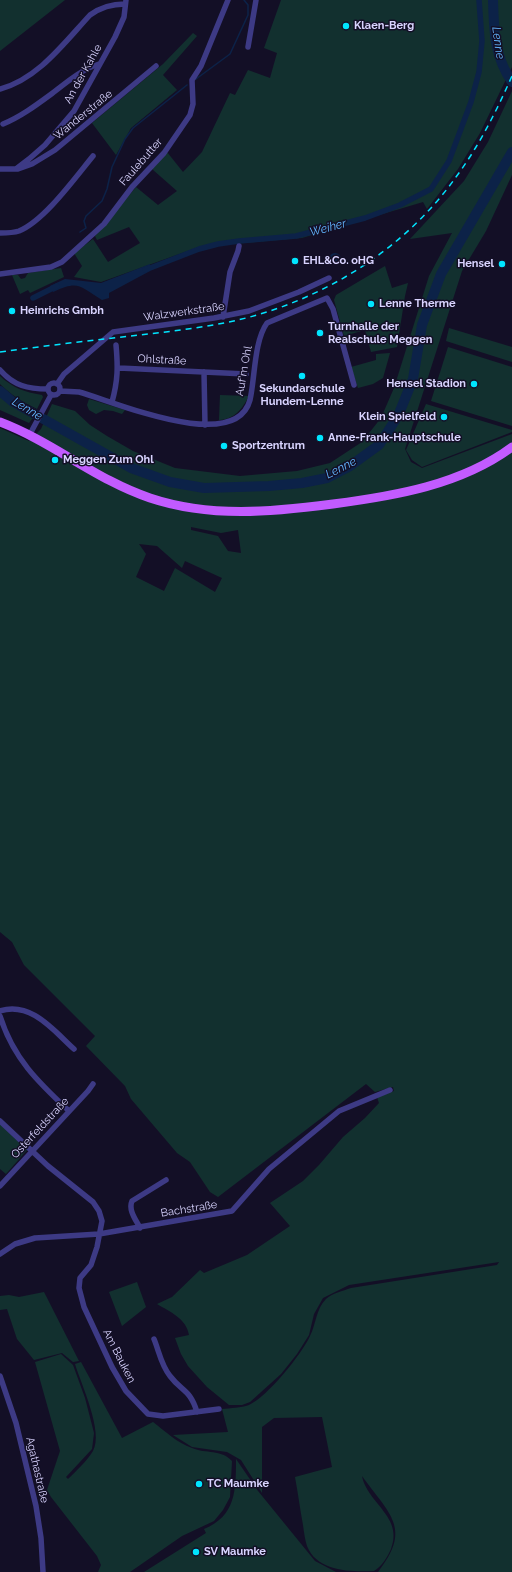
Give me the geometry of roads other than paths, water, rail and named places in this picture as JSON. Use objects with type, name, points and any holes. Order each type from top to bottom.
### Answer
[{"type":"main road","points":[[0,422],[32,430],[72,459],[107,480],[155,500],[208,510],[254,512],[346,502],[414,490],[474,470],[512,447]]},
{"type":"street","name":"Faulebutter","points":[[0,274],[51,267],[62,262],[104,224],[132,187],[164,153],[190,115],[193,104],[192,80],[201,66],[228,0]]},
{"type":"street","points":[[248,47],[256,0]]},
{"type":"street","points":[[0,89],[8,87],[45,64],[90,15],[99,9],[113,4],[126,2]]},
{"type":"street","name":"An der Kahle","points":[[16,169],[45,145],[74,111],[88,88],[99,64],[118,30],[124,16],[126,2]]},
{"type":"street","points":[[3,124],[14,120],[49,96],[85,68],[99,64]]},
{"type":"street","name":"Wanderstraße","points":[[16,169],[32,164],[55,150],[156,66]]},
{"type":"street","points":[[0,233],[17,232],[35,220],[65,190],[93,156]]},
{"type":"street","points":[[0,169],[16,169]]},
{"type":"street","points":[[223,317],[230,272],[239,246]]},
{"type":"street","name":"Walzwerkstraße","points":[[57,384],[64,374],[113,332],[223,317],[249,311],[299,292],[329,278]]},
{"type":"street","name":"Auf'm Ohl","points":[[60,391],[79,392],[190,424],[205,425],[228,422],[240,414],[249,402],[260,338],[267,323],[327,298],[335,316],[346,363],[354,385]]},
{"type":"street","points":[[112,402],[117,384],[119,368],[116,345]]},
{"type":"street","name":"Ohlstraße","points":[[119,368],[246,374]]},
{"type":"street","points":[[0,370],[14,383],[23,387],[50,392],[57,395],[60,391],[57,384],[50,384],[50,392],[48,401],[32,430]]},
{"type":"street","points":[[204,372],[205,425]]},
{"type":"street","points":[[0,1011],[9,1008],[17,1008],[33,1014],[74,1049]]},
{"type":"street","points":[[0,1016],[9,1039],[27,1070],[69,1111]]},
{"type":"street","name":"Osterfeldstraße","points":[[0,1186],[33,1152],[93,1084]]},
{"type":"street","name":"Bachstraße","points":[[0,1254],[15,1244],[28,1239],[99,1234],[140,1228],[191,1216],[221,1214],[232,1210],[269,1169],[339,1111],[390,1090]]},
{"type":"street","points":[[0,1121],[68,1184],[93,1202],[102,1221],[99,1234]]},
{"type":"street","points":[[140,1228],[133,1215],[130,1205],[132,1201],[166,1180]]},
{"type":"street","name":"Am Bauken","points":[[99,1234],[91,1265],[80,1278],[79,1288],[84,1307],[116,1376],[126,1391],[148,1414],[163,1416],[220,1409]]},
{"type":"street","points":[[154,1339],[163,1365],[170,1376],[193,1398],[197,1412]]},
{"type":"street","name":"Agathastraße","points":[[0,1376],[16,1423],[36,1506],[41,1538],[42,1572]]},
{"type":"water","points":[[333,253],[337,253],[341,259],[337,265],[333,265],[329,261],[329,257]]},
{"type":"water","points":[[150,264],[150,271],[109,293],[109,298],[102,300],[79,286],[68,286],[53,292],[50,286],[65,279],[101,283]]},
{"type":"waterway","points":[[196,79],[230,54],[248,15],[248,5],[244,0]]},
{"type":"waterway","name":"Weiher","points":[[145,270],[199,249],[218,244],[296,236],[365,218],[400,205],[431,189],[449,161],[471,102],[479,72],[482,41],[479,0]]},
{"type":"waterway","name":"Lenne","points":[[493,0],[498,53],[512,82]]},
{"type":"waterway","points":[[80,232],[86,228],[84,221],[86,216],[102,201],[107,189],[112,167],[125,139],[133,128],[187,85]]},
{"type":"waterway","name":"Lenne","points":[[0,391],[13,402],[131,468],[170,482],[204,488],[269,486],[302,483],[327,478],[350,466],[379,445],[398,416],[413,379],[422,325],[441,274],[512,152]]},
{"type":"waterway","name":"Weiher","points":[[33,298],[57,286]]},
{"type":"railway","points":[[0,352],[198,328],[225,323],[270,311],[331,285],[360,268],[387,249],[412,227],[435,203],[456,177],[480,141],[512,76]]},
{"type":"place","name":"Klaen-Berg","points":[[346,26]]},
{"type":"place","name":"EHL&Co. oHG","points":[[295,261]]},
{"type":"place","name":"Hensel","points":[[502,264]]},
{"type":"place","name":"Lenne Therme","points":[[371,304]]},
{"type":"place","name":"Heinrichs Gmbh","points":[[12,311]]},
{"type":"place","name":"Turnhalle der Realschule Meggen","points":[[320,333]]},
{"type":"place","name":"Sekundarschule Hundem-Lenne","points":[[302,376]]},
{"type":"place","name":"Hensel Stadion","points":[[474,384]]},
{"type":"place","name":"Klein Spielfeld","points":[[444,417]]},
{"type":"place","name":"Anne-Frank-Hauptschule","points":[[320,438]]},
{"type":"place","name":"Sportzentrum","points":[[224,446]]},
{"type":"place","name":"Meggen Zum Ohl","points":[[55,460]]},
{"type":"place","name":"TC Maumke","points":[[199,1484]]},
{"type":"place","name":"SV Maumke","points":[[196,1552]]}]
